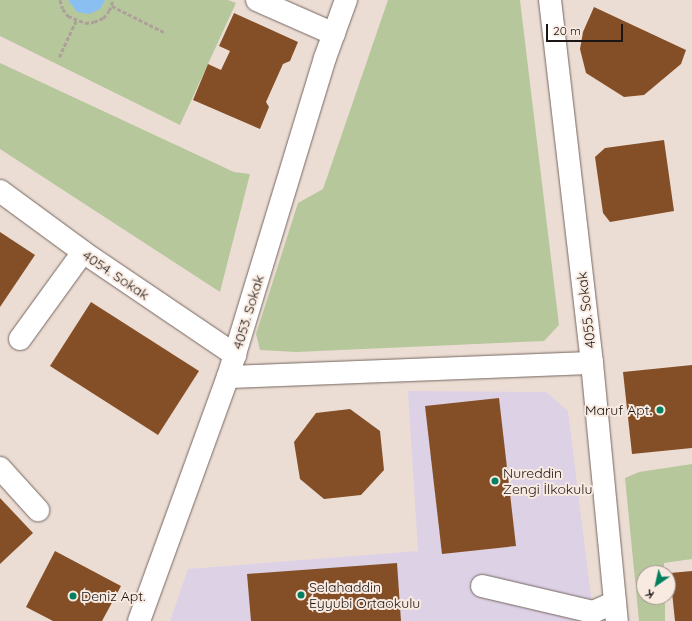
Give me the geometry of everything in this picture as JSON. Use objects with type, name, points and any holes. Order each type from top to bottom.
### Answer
[{"type":"street","points":[[257,0],[334,34]]},
{"type":"street","name":"4053. Sokak","points":[[139,621],[228,377],[325,58],[346,0]]},
{"type":"street","name":"4055. Sokak","points":[[550,0],[592,363],[616,612]]},
{"type":"street","name":"4054. Sokak","points":[[0,191],[83,252],[235,355]]},
{"type":"street","points":[[20,339],[83,252]]},
{"type":"street","points":[[228,377],[592,363]]},
{"type":"street","points":[[0,468],[38,510]]},
{"type":"street","points":[[482,586],[593,612],[616,612]]},
{"type":"path","points":[[60,0],[63,9],[68,16],[76,21],[85,23],[94,22],[103,18],[112,6],[114,0]]},
{"type":"path","points":[[112,6],[166,33]]},
{"type":"path","points":[[59,57],[76,21]]},
{"type":"shaded area","name":"Nureddin Zengi İlkokulu","points":[[408,391],[546,392],[568,411],[594,621],[170,621],[188,569],[418,551]]},
{"type":"green space","points":[[0,0],[228,0],[236,3],[180,125],[0,36]]},
{"type":"green space","points":[[388,0],[520,0],[559,325],[544,341],[296,352],[260,350],[256,334],[298,203],[323,189]]},
{"type":"green space","points":[[0,63],[234,172],[250,174],[220,292],[0,149]]},
{"type":"green space","points":[[692,464],[692,559],[664,563],[664,565],[636,565],[636,590],[625,478],[639,472]]},
{"type":"green space","points":[[637,605],[665,605],[665,621],[639,621]]},
{"type":"water","points":[[68,0],[105,0],[100,9],[89,14],[77,12]]},
{"type":"building","points":[[594,7],[686,50],[681,64],[644,95],[624,97],[586,73],[580,49],[583,32]]},
{"type":"building","points":[[234,13],[298,42],[290,61],[283,64],[266,102],[269,107],[260,129],[193,100],[208,64],[221,70],[230,51],[219,46]]},
{"type":"building","points":[[664,140],[674,211],[610,222],[603,213],[595,157],[605,148]]},
{"type":"building","points":[[0,232],[35,255],[0,307]]},
{"type":"building","points":[[91,302],[199,371],[158,435],[50,366]]},
{"type":"building","name":"Maruf Apt.","points":[[692,365],[692,448],[632,454],[623,372]]},
{"type":"building","points":[[499,398],[516,546],[442,554],[425,406]]},
{"type":"building","points":[[350,409],[380,431],[384,470],[361,495],[324,499],[300,479],[294,442],[316,413]]},
{"type":"building","points":[[0,498],[33,533],[0,564]]},
{"type":"building","name":"Deniz Apt.","points":[[55,551],[121,586],[102,621],[53,621],[26,607]]},
{"type":"building","points":[[397,563],[401,621],[251,621],[247,574]]},
{"type":"building","points":[[692,571],[692,621],[675,621],[673,605],[676,605],[676,572]]},
{"type":"place","name":"Maruf Apt.","points":[[660,410]]},
{"type":"place","name":"Nureddin Zengi İlkokulu","points":[[495,481]]},
{"type":"place","name":"Selahaddin Eyyubi Ortaokulu","points":[[301,595]]},
{"type":"place","name":"Deniz Apt.","points":[[73,596]]}]
